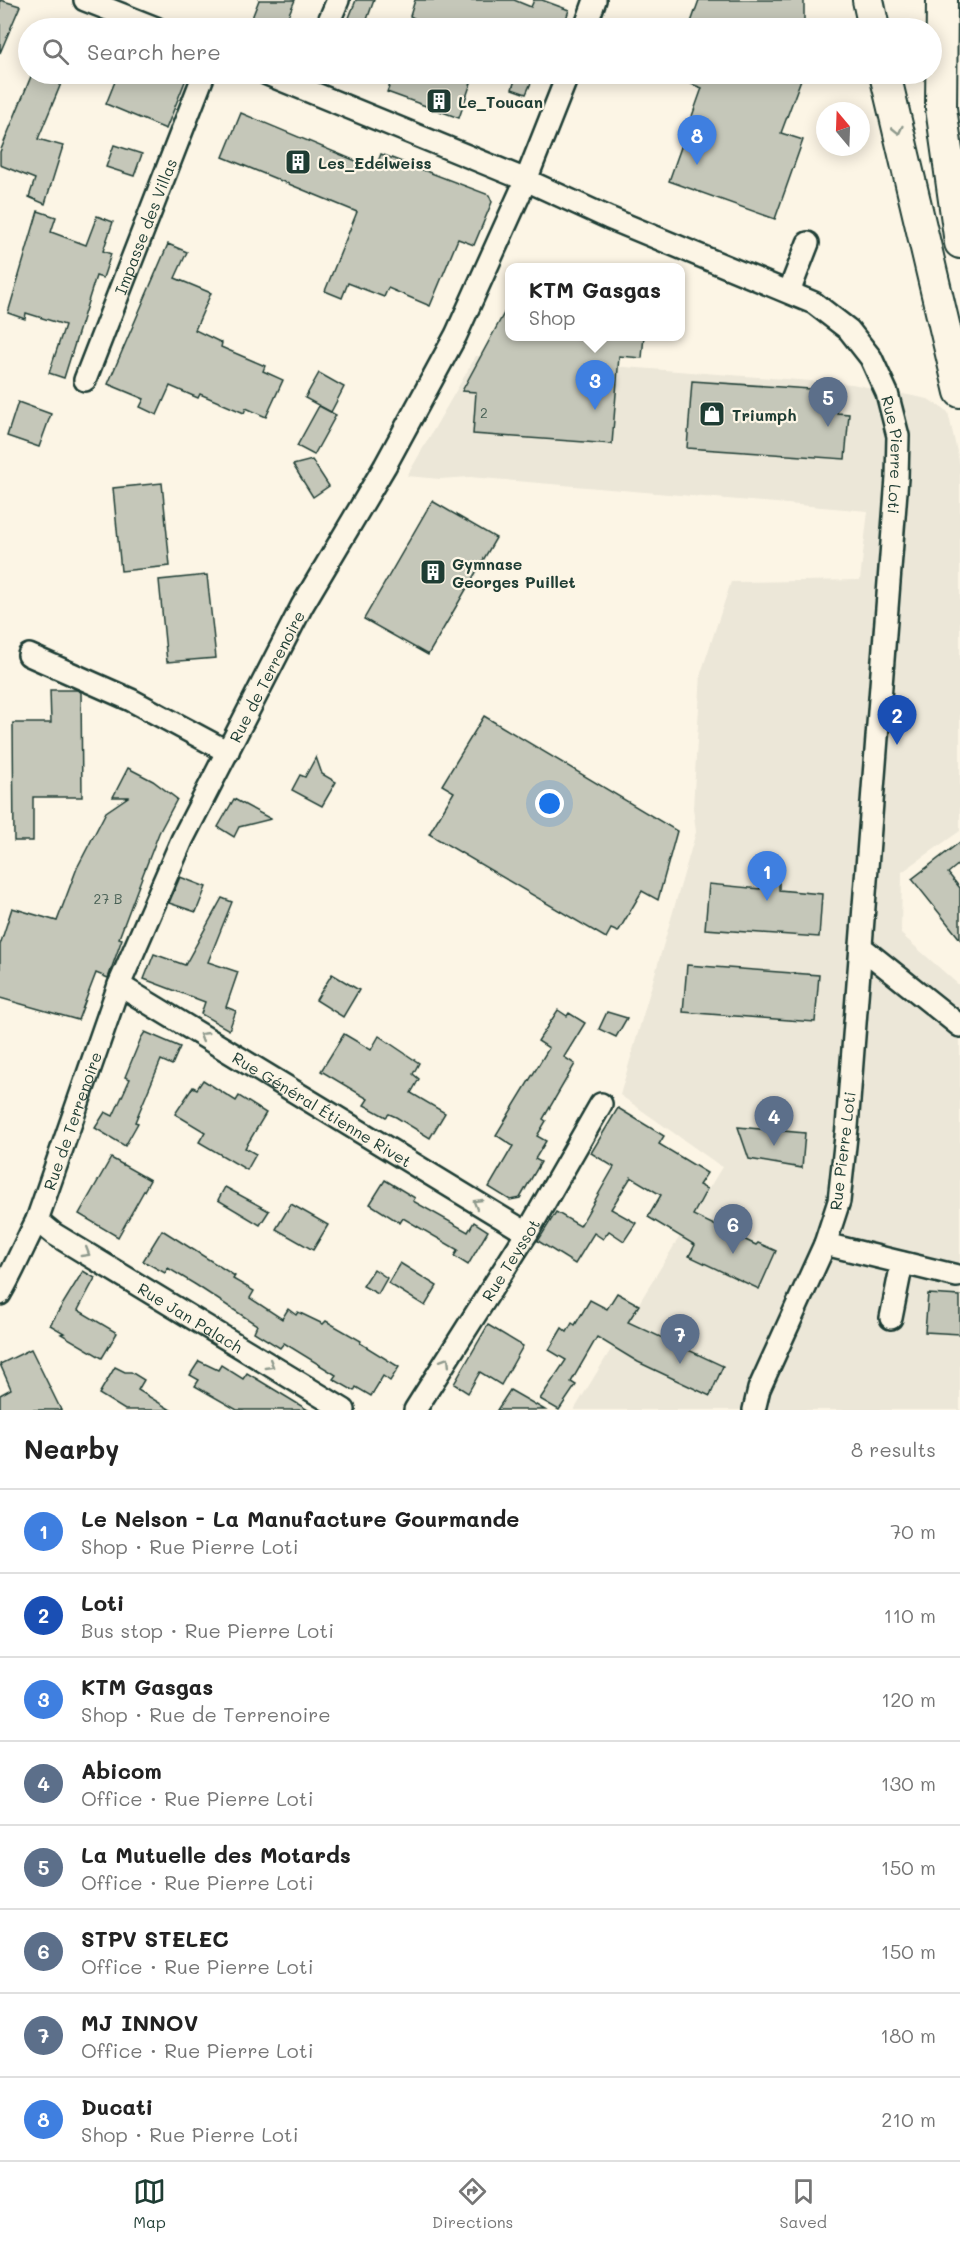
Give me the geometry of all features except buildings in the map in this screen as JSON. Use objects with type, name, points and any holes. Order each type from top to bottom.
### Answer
[{"type":"highway","points":[[868,0],[872,18]]},
{"type":"highway","points":[[942,0],[942,18]]},
{"type":"highway","points":[[887,84],[960,392]]},
{"type":"highway","points":[[941,84],[941,108],[960,243]]},
{"type":"street","points":[[85,0],[109,4],[136,18]]},
{"type":"street","points":[[330,18],[338,0]]},
{"type":"street","points":[[589,18],[595,0]]},
{"type":"street","name":"Impasse des Villas","points":[[86,380],[200,84]]},
{"type":"street","name":"Rue Pierre Loti","points":[[314,84],[609,218],[814,303],[849,330],[871,358],[887,393],[898,436],[893,532],[847,1127],[839,1201],[825,1244],[759,1389],[754,1410]]},
{"type":"street","name":"Rue de Terrenoire","points":[[0,1294],[8,1263],[22,1249],[37,1220],[119,985],[182,840],[302,606],[385,466],[456,335],[526,180],[564,84]]},
{"type":"street","points":[[789,291],[808,243]]},
{"type":"street","points":[[29,655],[131,700],[228,752]]},
{"type":"street","points":[[861,947],[960,1026]]},
{"type":"street","name":"Rue Général Étienne Rivet","points":[[119,985],[527,1233]]},
{"type":"street","name":"Rue Teyssot","points":[[415,1410],[527,1233],[601,1104]]},
{"type":"street","name":"Rue Jan Palach","points":[[37,1220],[54,1234],[344,1410]]},
{"type":"street","points":[[825,1244],[957,1276]]},
{"type":"street","points":[[891,1318],[902,1263]]},
{"type":"shaded area","points":[[476,356],[852,384],[928,399],[948,412],[960,465],[960,831],[902,872],[901,934],[960,986],[960,1410],[574,1410],[722,1167],[620,1095],[696,832],[693,808],[701,673],[731,582],[860,580],[868,511],[470,477],[440,479],[407,476]]},
{"type":"place","name":"Le_Toucan","points":[[439,101]]},
{"type":"place","name":"Les_Edelweiss","points":[[298,162]]},
{"type":"place","name":"Ducati","points":[[697,165]]},
{"type":"place","name":"KTM Gasgas","points":[[595,410]]},
{"type":"place","name":"Triumph","points":[[712,414]]},
{"type":"place","name":"La Mutuelle des Motards","points":[[828,427]]},
{"type":"place","name":"Gymnase Georges Puillet","points":[[433,572]]},
{"type":"place","name":"Loti","points":[[897,745]]},
{"type":"place","name":"Le Nelson - La Manufacture Gourmande","points":[[767,901]]},
{"type":"place","name":"Abicom","points":[[774,1146]]},
{"type":"place","name":"STPV STELEC","points":[[733,1254]]},
{"type":"place","name":"MJ INNOV","points":[[680,1364]]}]
